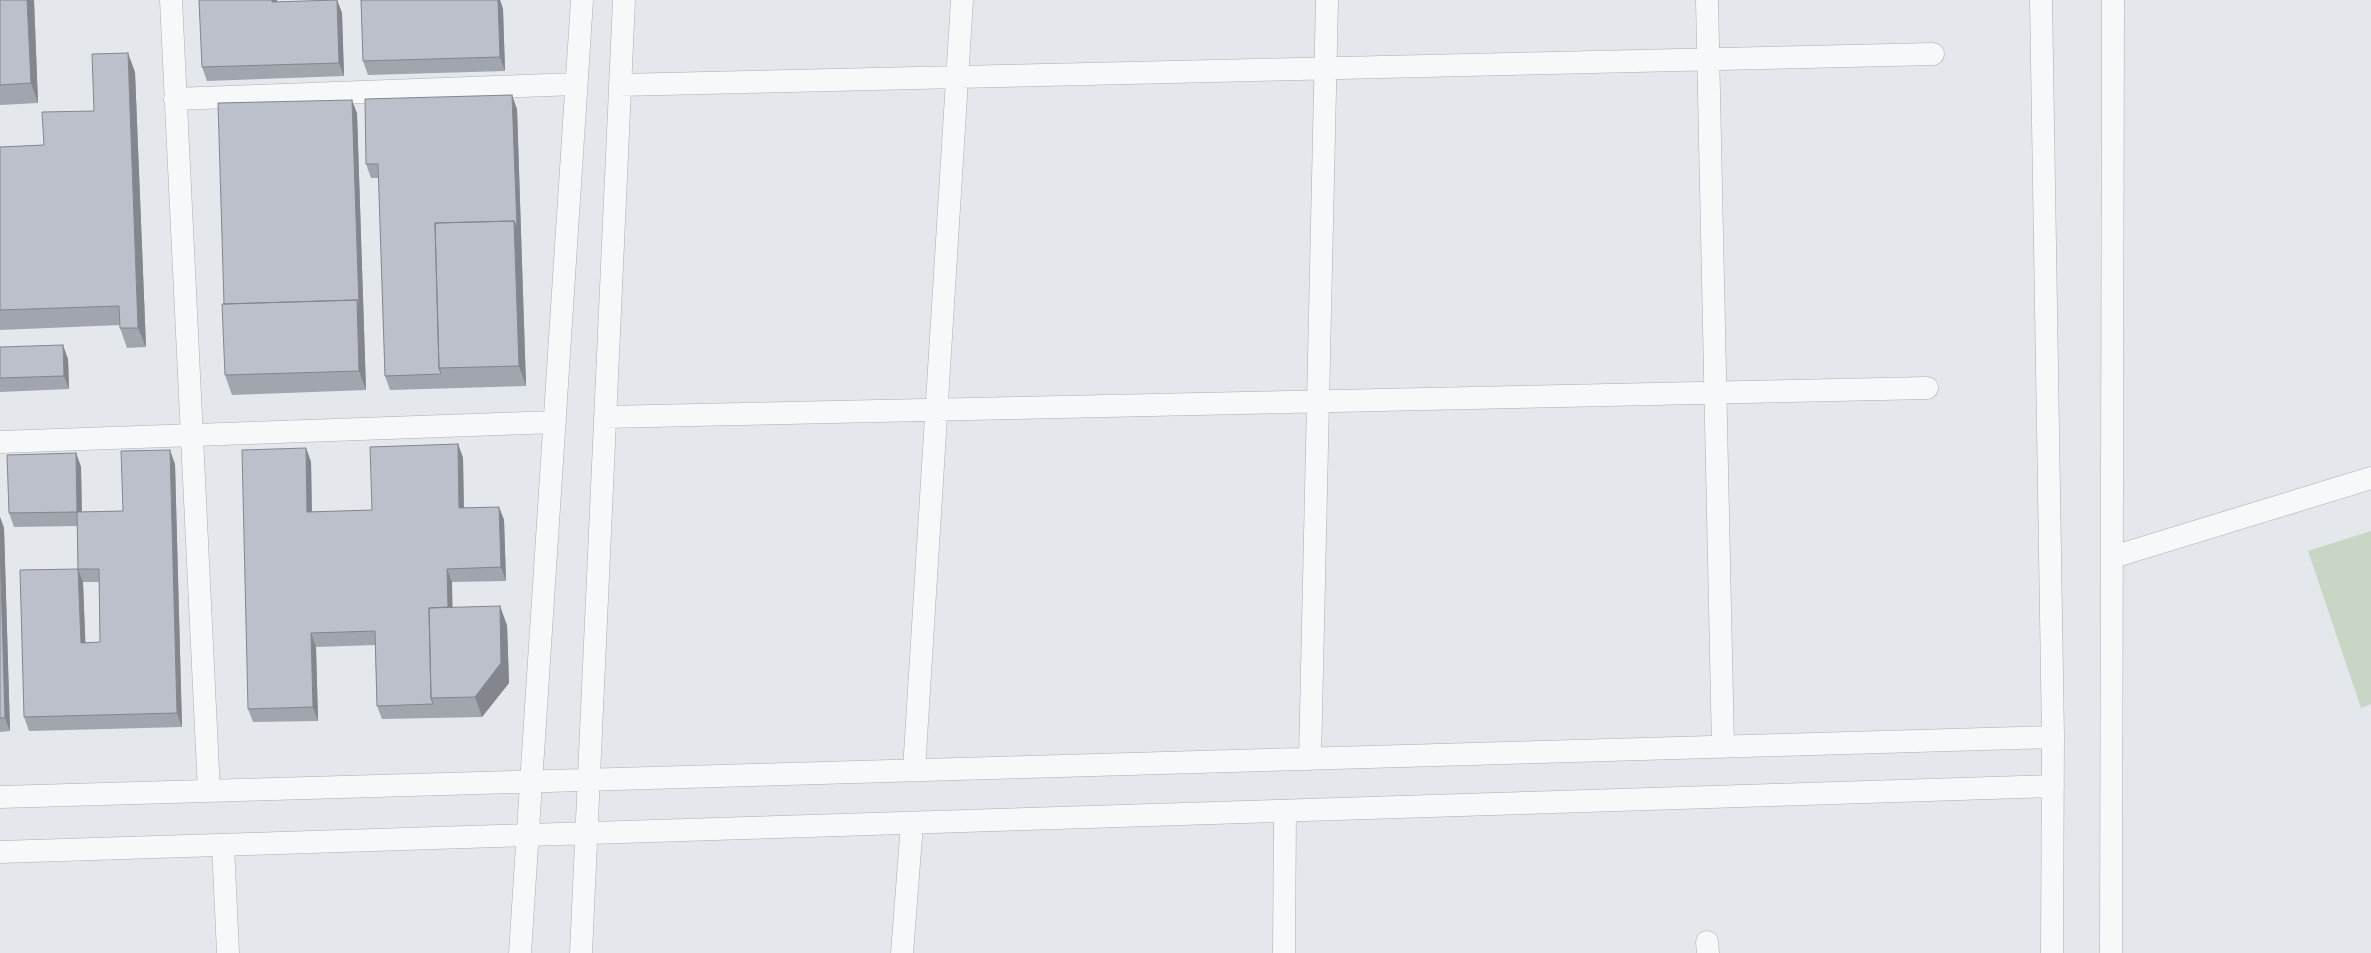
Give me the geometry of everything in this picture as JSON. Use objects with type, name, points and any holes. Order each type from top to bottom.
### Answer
[{"type":"street","points":[[170,0],[209,791]]},
{"type":"street","points":[[520,953],[526,836],[555,422],[582,0]]},
{"type":"street","points":[[581,953],[624,0]]},
{"type":"street","points":[[914,770],[962,0]]},
{"type":"street","points":[[1310,759],[1327,0]]},
{"type":"street","points":[[1708,0],[1723,747]]},
{"type":"street","points":[[2041,0],[2053,737],[2052,953]]},
{"type":"street","points":[[2111,953],[2113,0]]},
{"type":"street","points":[[620,85],[1933,54]]},
{"type":"street","points":[[175,99],[576,84]]},
{"type":"street","points":[[605,417],[1927,388]]},
{"type":"street","points":[[0,442],[555,422]]},
{"type":"street","points":[[2113,557],[2371,478]]},
{"type":"street","points":[[0,797],[2053,737]]},
{"type":"street","points":[[0,852],[912,824],[2053,786]]},
{"type":"street","points":[[1284,953],[1285,811]]},
{"type":"street","points":[[902,953],[912,824]]},
{"type":"street","points":[[223,846],[228,953]]},
{"type":"green space","points":[[2371,531],[2371,704],[2361,708],[2308,551]]},
{"type":"building","points":[[0,0],[27,0],[31,83],[0,85]]},
{"type":"building","points":[[199,0],[272,0],[272,2],[337,0],[339,63],[202,67]]},
{"type":"building","points":[[361,0],[498,0],[500,57],[363,61]]},
{"type":"building","points":[[128,53],[138,328],[120,328],[119,306],[0,310],[0,147],[44,145],[42,112],[94,111],[92,54]]},
{"type":"building","points":[[512,95],[517,227],[514,221],[435,223],[439,368],[441,374],[385,376],[378,164],[366,164],[365,99]]},
{"type":"building","points":[[352,100],[359,306],[357,300],[224,304],[218,103]]},
{"type":"building","points":[[514,221],[519,366],[439,368],[435,223]]},
{"type":"building","points":[[357,300],[359,371],[225,375],[222,304]]},
{"type":"building","points":[[63,345],[64,376],[0,378],[0,347]]},
{"type":"building","points":[[458,444],[459,508],[499,507],[501,567],[447,569],[448,607],[429,608],[431,698],[433,704],[377,706],[375,631],[311,633],[313,707],[248,709],[242,450],[306,448],[307,512],[372,510],[370,447]]},
{"type":"building","points":[[170,450],[177,713],[24,717],[20,570],[78,569],[77,512],[123,511],[121,451]],"holes":[[[78,569],[99,569],[100,642],[81,643]]]},
{"type":"building","points":[[76,453],[77,512],[9,513],[7,455]]},
{"type":"building","points":[[0,543],[5,718],[0,718]]},
{"type":"building","points":[[500,606],[501,663],[475,697],[431,698],[429,608]]}]
